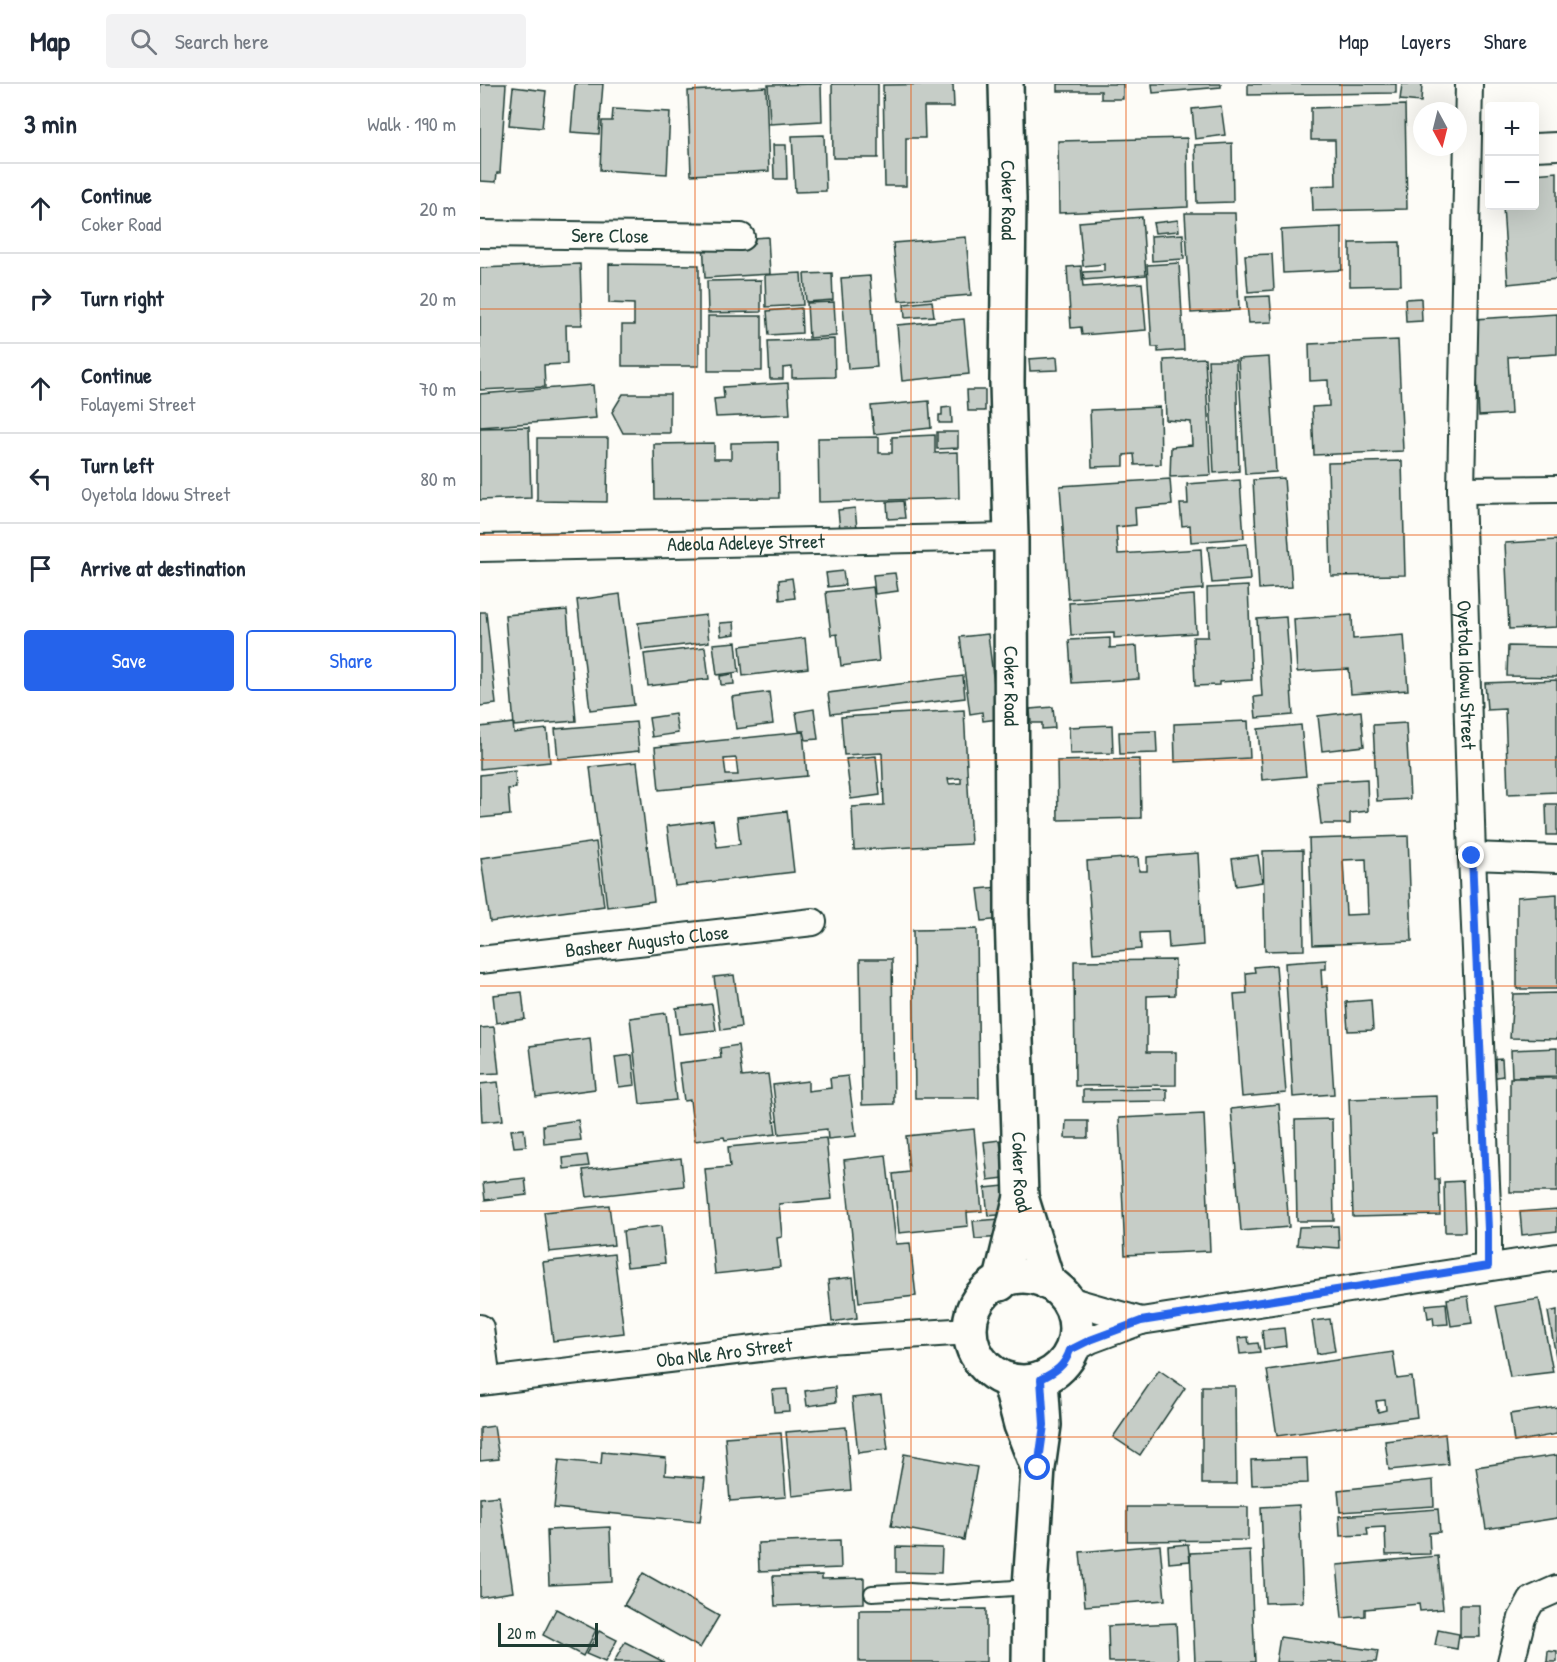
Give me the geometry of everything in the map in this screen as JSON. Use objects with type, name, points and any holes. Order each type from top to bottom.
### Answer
[{"type":"main road","name":"Coker Road","points":[[1006,84],[1010,199],[1007,382],[1011,537],[1012,915],[1021,1197],[1058,1292]]},
{"type":"main road","points":[[1000,1284],[1021,1197]]},
{"type":"main road","points":[[1021,1276],[1036,1278],[1058,1292],[1075,1317],[1076,1332],[1067,1360],[1056,1372],[1041,1379],[1025,1382],[1009,1380],[994,1373],[981,1363],[973,1348],[970,1332],[971,1317],[984,1293],[1008,1279],[1021,1276]]},
{"type":"main road","points":[[1029,1662],[1030,1587],[1038,1468],[1044,1425],[1041,1379]]},
{"type":"main road","points":[[1009,1380],[1021,1425],[1038,1468]]},
{"type":"street","name":"Oyetola Idowu Street","points":[[1469,84],[1479,150],[1461,490],[1488,1266]]},
{"type":"street","points":[[1539,147],[1557,146]]},
{"type":"street","name":"Sere Close","points":[[480,234],[741,237]]},
{"type":"street","points":[[1461,490],[1557,489]]},
{"type":"street","name":"Adeola Adeleye Street","points":[[480,548],[1011,537]]},
{"type":"street","points":[[1472,856],[1557,860]]},
{"type":"street","name":"Basheer Augusto Close","points":[[480,960],[813,922]]},
{"type":"street","points":[[1070,1350],[1141,1321],[1557,1257]]},
{"type":"street","points":[[1058,1292],[1141,1321]]},
{"type":"street","points":[[480,1328],[484,1381]]},
{"type":"street","name":"Oba Nle Aro Street","points":[[484,1381],[827,1340],[970,1332]]},
{"type":"street","points":[[1511,1662],[1522,1618],[1532,1600],[1557,1589]]},
{"type":"lane","points":[[872,1593],[909,1591],[940,1593],[1030,1587]]},
{"type":"building","points":[[480,84],[506,84],[500,173],[497,173],[496,182],[480,181]]},
{"type":"building","points":[[575,84],[603,84],[599,134],[571,132]]},
{"type":"building","points":[[821,84],[822,121],[770,124],[768,85]]},
{"type":"building","points":[[832,84],[878,84],[878,158],[833,158]]},
{"type":"building","points":[[953,84],[954,107],[924,107],[925,138],[906,138],[906,186],[885,186],[883,85]]},
{"type":"building","points":[[1058,84],[1123,84],[1123,99],[1101,99],[1101,91],[1058,91]]},
{"type":"building","points":[[1152,84],[1221,84],[1221,87],[1153,93]]},
{"type":"building","points":[[1248,84],[1396,84],[1396,93],[1248,95]]},
{"type":"building","points":[[1402,84],[1422,84],[1421,102],[1400,100]]},
{"type":"building","points":[[513,87],[546,91],[542,128],[509,125]]},
{"type":"building","points":[[766,87],[769,171],[691,175],[688,91]]},
{"type":"building","points":[[1405,105],[1407,209],[1313,211],[1312,186],[1336,185],[1335,140],[1311,140],[1311,108]]},
{"type":"building","points":[[1221,106],[1225,135],[1195,139],[1192,109]]},
{"type":"building","points":[[613,109],[670,112],[667,174],[600,170],[602,121],[612,121]]},
{"type":"building","points":[[824,135],[826,191],[795,192],[792,136]]},
{"type":"building","points":[[1187,138],[1188,207],[1059,213],[1058,141]]},
{"type":"building","points":[[1232,143],[1233,202],[1197,203],[1195,145]]},
{"type":"building","points":[[773,145],[786,145],[787,179],[774,179]]},
{"type":"building","points":[[1557,172],[1557,279],[1508,284],[1503,210],[1539,210],[1539,174]]},
{"type":"building","points":[[1185,213],[1235,213],[1239,310],[1191,313]]},
{"type":"building","points":[[1142,217],[1146,275],[1084,280],[1083,272],[1104,271],[1104,264],[1083,266],[1079,222]]},
{"type":"building","points":[[1178,220],[1179,231],[1155,233],[1153,223]]},
{"type":"building","points":[[1342,227],[1342,270],[1283,273],[1281,230]]},
{"type":"building","points":[[1183,234],[1184,259],[1152,261],[1151,236]]},
{"type":"building","points":[[768,237],[770,274],[705,278],[703,241]]},
{"type":"building","points":[[966,237],[971,295],[899,301],[893,243]]},
{"type":"building","points":[[1400,242],[1401,285],[1350,286],[1350,243]]},
{"type":"building","points":[[1272,254],[1274,290],[1248,292],[1245,255]]},
{"type":"building","points":[[1179,263],[1184,350],[1158,352],[1158,347],[1152,347],[1147,265]]},
{"type":"building","points":[[580,264],[582,325],[566,325],[567,364],[544,365],[545,387],[480,390],[480,268]]},
{"type":"building","points":[[609,264],[699,265],[699,366],[622,366],[622,325],[634,325],[634,304],[609,303]]},
{"type":"building","points":[[1081,266],[1083,287],[1142,283],[1146,330],[1082,335],[1081,327],[1071,328],[1067,267]]},
{"type":"building","points":[[801,273],[803,305],[766,307],[765,275]]},
{"type":"building","points":[[832,273],[833,300],[806,302],[804,274]]},
{"type":"building","points":[[870,276],[877,367],[848,369],[841,278]]},
{"type":"building","points":[[761,280],[761,312],[708,313],[707,281]]},
{"type":"building","points":[[1270,296],[1272,322],[1249,323],[1246,297]]},
{"type":"building","points":[[1421,298],[1422,321],[1406,322],[1405,299]]},
{"type":"building","points":[[932,301],[934,316],[905,318],[904,304]]},
{"type":"building","points":[[834,302],[836,336],[809,338],[807,303]]},
{"type":"building","points":[[801,308],[802,333],[769,335],[767,311]]},
{"type":"building","points":[[1557,314],[1557,354],[1508,357],[1511,414],[1479,416],[1474,319]]},
{"type":"building","points":[[708,316],[762,316],[762,371],[708,371]]},
{"type":"building","points":[[964,319],[969,374],[902,381],[897,325]]},
{"type":"building","points":[[834,339],[835,377],[792,378],[792,367],[783,368],[783,379],[770,379],[768,341]]},
{"type":"building","points":[[1398,340],[1403,451],[1314,455],[1312,407],[1329,406],[1328,380],[1310,381],[1309,344]]},
{"type":"building","points":[[1057,357],[1058,370],[1030,371],[1029,359]]},
{"type":"building","points":[[1269,357],[1276,472],[1245,474],[1238,359]]},
{"type":"building","points":[[1205,358],[1211,475],[1170,477],[1171,447],[1192,445],[1191,422],[1166,420],[1164,360]]},
{"type":"building","points":[[1208,360],[1236,360],[1239,471],[1214,473]]},
{"type":"building","points":[[788,383],[790,414],[716,417],[714,399],[724,398],[723,387]]},
{"type":"building","points":[[593,385],[596,418],[480,427],[480,394]]},
{"type":"building","points":[[967,390],[985,390],[985,411],[968,411]]},
{"type":"building","points":[[623,394],[670,394],[670,433],[623,433],[612,412]]},
{"type":"building","points":[[929,401],[931,428],[874,434],[871,406]]},
{"type":"building","points":[[951,407],[952,423],[939,423],[942,408]]},
{"type":"building","points":[[1160,407],[1161,464],[1135,465],[1134,454],[1124,455],[1124,466],[1092,467],[1090,410]]},
{"type":"building","points":[[529,427],[531,498],[480,500],[480,428]]},
{"type":"building","points":[[937,432],[958,432],[958,448],[937,449]]},
{"type":"building","points":[[935,435],[935,453],[958,452],[959,498],[819,502],[818,438],[879,437],[879,453],[892,453],[892,437]]},
{"type":"building","points":[[537,438],[608,438],[607,502],[537,501]]},
{"type":"building","points":[[778,442],[779,498],[655,499],[654,444],[714,443],[714,459],[731,459],[731,443]]},
{"type":"building","points":[[1402,461],[1405,575],[1331,576],[1328,463]]},
{"type":"building","points":[[1284,478],[1292,587],[1259,589],[1253,480]]},
{"type":"building","points":[[1170,479],[1172,505],[1135,508],[1136,525],[1116,527],[1118,554],[1201,549],[1203,589],[1068,599],[1060,486]]},
{"type":"building","points":[[1240,480],[1244,538],[1191,542],[1190,525],[1182,526],[1180,504],[1188,504],[1187,484]]},
{"type":"building","points":[[903,501],[905,518],[888,519],[887,502]]},
{"type":"building","points":[[855,508],[857,528],[840,530],[838,510]]},
{"type":"building","points":[[1557,540],[1557,627],[1509,629],[1505,543]]},
{"type":"building","points":[[1247,544],[1250,580],[1212,583],[1208,547]]},
{"type":"building","points":[[843,571],[845,585],[828,587],[826,573]]},
{"type":"building","points":[[895,573],[898,591],[875,594],[873,575]]},
{"type":"building","points":[[792,578],[795,598],[780,600],[779,580]]},
{"type":"building","points":[[1248,586],[1252,680],[1195,686],[1193,637],[1208,637],[1207,588]]},
{"type":"building","points":[[873,587],[879,661],[841,666],[837,634],[831,635],[826,592]]},
{"type":"building","points":[[620,594],[634,705],[590,710],[577,600]]},
{"type":"building","points":[[1194,595],[1196,633],[1114,638],[1114,633],[1071,635],[1069,603]]},
{"type":"building","points":[[567,610],[576,721],[514,726],[505,615]]},
{"type":"building","points":[[480,612],[486,612],[496,704],[480,706]]},
{"type":"building","points":[[706,615],[709,642],[642,650],[638,623]]},
{"type":"building","points":[[1352,615],[1353,639],[1404,635],[1408,690],[1351,694],[1349,669],[1297,672],[1294,619]]},
{"type":"building","points":[[1286,617],[1293,715],[1256,718],[1254,697],[1262,696],[1257,619]]},
{"type":"building","points":[[734,622],[735,634],[721,636],[720,623]]},
{"type":"building","points":[[988,634],[998,719],[983,721],[982,712],[970,714],[960,637]]},
{"type":"building","points":[[805,638],[808,668],[743,676],[740,646]]},
{"type":"building","points":[[1110,638],[1110,648],[1137,646],[1139,679],[1072,683],[1069,640]]},
{"type":"building","points":[[736,642],[739,672],[717,675],[713,644]]},
{"type":"building","points":[[1508,646],[1557,647],[1557,677],[1507,676]]},
{"type":"building","points":[[705,647],[709,679],[648,686],[644,654]]},
{"type":"building","points":[[733,674],[734,684],[721,685],[720,676]]},
{"type":"building","points":[[963,676],[965,698],[831,714],[828,693]]},
{"type":"building","points":[[1557,680],[1557,792],[1508,794],[1505,709],[1487,710],[1485,683]]},
{"type":"building","points":[[769,692],[773,724],[736,729],[732,697]]},
{"type":"building","points":[[1053,707],[1055,728],[1042,729],[1042,723],[1031,723],[1030,709]]},
{"type":"building","points":[[814,709],[818,739],[806,740],[804,731],[799,731],[796,712]]},
{"type":"building","points":[[964,710],[971,844],[854,850],[852,807],[884,805],[882,753],[844,755],[841,717]],"holes":[[[961,778],[961,783],[949,784],[948,779]]]},
{"type":"building","points":[[1361,711],[1364,746],[1322,751],[1318,716]]},
{"type":"building","points":[[675,714],[678,733],[652,737],[649,718]]},
{"type":"building","points":[[1248,721],[1250,758],[1175,762],[1174,724]]},
{"type":"building","points":[[636,722],[639,751],[558,759],[555,729]]},
{"type":"building","points":[[513,723],[514,733],[547,729],[550,762],[480,769],[480,727]]},
{"type":"building","points":[[1406,723],[1410,799],[1377,801],[1373,725]]},
{"type":"building","points":[[1112,725],[1113,753],[1070,754],[1069,727]]},
{"type":"building","points":[[1301,725],[1306,776],[1262,780],[1258,729]]},
{"type":"building","points":[[1156,731],[1157,753],[1120,754],[1119,732]]},
{"type":"building","points":[[803,732],[807,776],[659,790],[655,747]],"holes":[[[736,758],[738,775],[726,775],[724,759]]]},
{"type":"building","points":[[876,756],[880,795],[851,799],[846,759]]},
{"type":"building","points":[[1140,759],[1141,818],[1058,820],[1057,761]]},
{"type":"building","points":[[637,762],[654,901],[607,907],[590,767]]},
{"type":"building","points":[[515,771],[516,788],[508,789],[510,815],[480,818],[480,775]]},
{"type":"building","points":[[1367,779],[1368,811],[1350,813],[1350,824],[1321,824],[1316,782]]},
{"type":"building","points":[[1546,804],[1557,804],[1557,835],[1547,835]]},
{"type":"building","points":[[787,811],[794,872],[675,886],[667,826],[713,820],[717,847],[740,844],[737,817]]},
{"type":"building","points":[[1408,836],[1412,941],[1313,945],[1309,839]],"holes":[[[1366,859],[1368,914],[1346,915],[1343,860]]]},
{"type":"building","points":[[596,842],[604,906],[490,922],[481,858]]},
{"type":"building","points":[[1303,850],[1304,950],[1265,951],[1263,851]]},
{"type":"building","points":[[1198,853],[1203,945],[1169,948],[1168,932],[1140,933],[1141,949],[1093,953],[1087,861],[1138,857],[1139,871],[1147,871],[1147,857]]},
{"type":"building","points":[[1258,855],[1262,882],[1236,886],[1232,859]]},
{"type":"building","points":[[999,887],[1003,919],[982,921],[978,889]]},
{"type":"building","points":[[1557,894],[1557,989],[1517,989],[1517,897]]},
{"type":"building","points":[[977,929],[979,1098],[915,1098],[913,930]]},
{"type":"building","points":[[860,959],[892,959],[894,1104],[862,1105]]},
{"type":"building","points":[[1175,960],[1175,995],[1147,996],[1147,1052],[1176,1052],[1176,1085],[1075,1086],[1074,961]]},
{"type":"building","points":[[1326,960],[1326,969],[1321,969],[1322,987],[1327,986],[1334,1094],[1293,1097],[1285,963]]},
{"type":"building","points":[[1276,965],[1286,1093],[1242,1097],[1234,994],[1247,993],[1246,973],[1255,972],[1254,967]]},
{"type":"building","points":[[734,975],[741,1027],[721,1030],[714,977]]},
{"type":"building","points":[[522,992],[525,1019],[496,1023],[493,995]]},
{"type":"building","points":[[1557,993],[1557,1039],[1510,1038],[1513,994]]},
{"type":"building","points":[[1371,1000],[1373,1030],[1348,1031],[1346,1002]]},
{"type":"building","points":[[712,1004],[716,1030],[679,1034],[676,1008]]},
{"type":"building","points":[[666,1013],[676,1100],[640,1104],[630,1018]]},
{"type":"building","points":[[494,1027],[499,1073],[480,1074],[480,1028]]},
{"type":"building","points":[[590,1038],[595,1089],[536,1097],[530,1046]]},
{"type":"building","points":[[738,1045],[742,1077],[768,1074],[776,1134],[695,1141],[690,1100],[684,1101],[679,1063],[721,1058],[720,1048]]},
{"type":"building","points":[[1557,1048],[1557,1076],[1512,1077],[1511,1050]]},
{"type":"building","points":[[632,1055],[635,1085],[619,1087],[615,1057]]},
{"type":"building","points":[[1502,1059],[1503,1076],[1491,1078],[1489,1060]]},
{"type":"building","points":[[848,1076],[856,1136],[828,1139],[827,1129],[779,1134],[773,1085],[808,1081],[808,1091],[831,1088],[830,1078]]},
{"type":"building","points":[[1510,1078],[1557,1078],[1557,1192],[1510,1192]]},
{"type":"building","points":[[498,1082],[503,1120],[482,1122],[480,1084]]},
{"type":"building","points":[[1167,1089],[1167,1101],[1083,1102],[1083,1090]]},
{"type":"building","points":[[1437,1096],[1438,1134],[1434,1134],[1435,1179],[1439,1179],[1440,1215],[1353,1217],[1349,1099]]},
{"type":"building","points":[[1279,1104],[1289,1227],[1241,1231],[1231,1109]]},
{"type":"building","points":[[1204,1114],[1210,1251],[1125,1255],[1119,1118]]},
{"type":"building","points":[[1332,1119],[1334,1221],[1297,1221],[1295,1120]]},
{"type":"building","points":[[578,1120],[581,1140],[544,1144],[543,1125]]},
{"type":"building","points":[[1066,1121],[1088,1121],[1088,1138],[1065,1138]]},
{"type":"building","points":[[524,1129],[526,1146],[514,1147],[511,1130]]},
{"type":"building","points":[[974,1129],[982,1211],[967,1212],[968,1226],[899,1233],[893,1174],[909,1172],[906,1136]]},
{"type":"building","points":[[826,1138],[832,1199],[779,1204],[782,1237],[777,1238],[780,1267],[715,1274],[705,1169],[730,1167],[728,1147]]},
{"type":"building","points":[[1000,1140],[1004,1178],[988,1180],[984,1142]]},
{"type":"building","points":[[587,1155],[589,1166],[564,1169],[563,1158]]},
{"type":"building","points":[[886,1155],[896,1244],[910,1243],[916,1296],[859,1302],[844,1160]]},
{"type":"building","points":[[681,1158],[684,1186],[587,1197],[583,1170]]},
{"type":"building","points":[[525,1178],[527,1195],[485,1200],[483,1183]]},
{"type":"building","points":[[1463,1181],[1465,1232],[1445,1232],[1444,1182]]},
{"type":"building","points":[[1004,1186],[1007,1214],[988,1216],[985,1188]]},
{"type":"building","points":[[609,1205],[614,1245],[549,1252],[544,1212]]},
{"type":"building","points":[[1557,1209],[1557,1231],[1522,1235],[1520,1212]]},
{"type":"building","points":[[1000,1219],[1002,1237],[975,1239],[973,1221]]},
{"type":"building","points":[[661,1226],[665,1263],[627,1267],[623,1231]]},
{"type":"building","points":[[1338,1226],[1339,1248],[1297,1245],[1299,1227]]},
{"type":"building","points":[[614,1254],[624,1333],[553,1341],[543,1262]]},
{"type":"building","points":[[853,1277],[857,1318],[832,1322],[828,1280]]},
{"type":"building","points":[[1468,1296],[1472,1323],[1451,1326],[1447,1299]]},
{"type":"building","points":[[1539,1299],[1553,1372],[1510,1377],[1496,1306]]},
{"type":"building","points":[[1446,1303],[1448,1324],[1434,1325],[1433,1317],[1428,1318],[1426,1305]]},
{"type":"building","points":[[1557,1310],[1557,1362],[1548,1312]]},
{"type":"building","points":[[1330,1319],[1335,1351],[1317,1354],[1312,1321]]},
{"type":"building","points":[[1284,1328],[1286,1346],[1264,1349],[1262,1330]]},
{"type":"building","points":[[1248,1337],[1249,1344],[1258,1343],[1260,1352],[1240,1354],[1238,1338]]},
{"type":"building","points":[[1393,1352],[1397,1379],[1412,1377],[1417,1417],[1277,1436],[1267,1370]],"holes":[[[1385,1400],[1386,1410],[1378,1412],[1376,1401]]]},
{"type":"building","points":[[1159,1370],[1185,1388],[1140,1455],[1113,1437]]},
{"type":"building","points":[[1202,1386],[1235,1386],[1236,1484],[1202,1484]]},
{"type":"building","points":[[835,1387],[836,1402],[807,1406],[805,1391]]},
{"type":"building","points":[[787,1389],[789,1411],[774,1412],[772,1390]]},
{"type":"building","points":[[881,1395],[888,1449],[858,1453],[852,1398]]},
{"type":"building","points":[[1557,1407],[1557,1434],[1514,1442],[1510,1414]]},
{"type":"building","points":[[494,1426],[499,1459],[480,1461],[480,1428]]},
{"type":"building","points":[[846,1427],[851,1490],[792,1496],[786,1432]]},
{"type":"building","points":[[781,1433],[786,1497],[730,1501],[725,1437]]},
{"type":"building","points":[[1445,1434],[1448,1464],[1389,1470],[1385,1441]]},
{"type":"building","points":[[602,1452],[666,1458],[665,1475],[705,1478],[700,1522],[554,1508],[559,1460],[601,1464]]},
{"type":"building","points":[[904,1454],[977,1467],[964,1540],[891,1526]]},
{"type":"building","points":[[1557,1455],[1557,1518],[1486,1529],[1476,1467]]},
{"type":"building","points":[[1307,1458],[1308,1483],[1252,1485],[1251,1460]]},
{"type":"building","points":[[1433,1480],[1434,1506],[1340,1512],[1338,1490]]},
{"type":"building","points":[[499,1496],[513,1592],[480,1597],[480,1498]]},
{"type":"building","points":[[1299,1505],[1303,1602],[1265,1603],[1261,1507]]},
{"type":"building","points":[[1127,1507],[1248,1507],[1248,1540],[1127,1541]]},
{"type":"building","points":[[1438,1509],[1440,1532],[1429,1533],[1430,1554],[1386,1555],[1385,1527],[1367,1528],[1368,1535],[1340,1536],[1339,1516]]},
{"type":"building","points":[[610,1527],[612,1582],[549,1585],[547,1530]]},
{"type":"building","points":[[840,1540],[841,1568],[759,1571],[758,1543]]},
{"type":"building","points":[[1188,1544],[1190,1561],[1169,1563],[1168,1546]]},
{"type":"building","points":[[1160,1545],[1165,1600],[1085,1606],[1080,1552]]},
{"type":"building","points":[[896,1547],[942,1548],[941,1573],[896,1572]]},
{"type":"building","points":[[1250,1550],[1255,1662],[1195,1662],[1190,1553]]},
{"type":"building","points":[[1438,1556],[1443,1609],[1420,1611],[1419,1604],[1365,1609],[1365,1616],[1342,1618],[1337,1565]]},
{"type":"building","points":[[643,1573],[719,1616],[700,1648],[624,1605]]},
{"type":"building","points":[[822,1575],[822,1579],[864,1578],[864,1603],[775,1606],[773,1576]]},
{"type":"building","points":[[1460,1605],[1479,1605],[1480,1637],[1460,1637]]},
{"type":"building","points":[[556,1609],[596,1630],[583,1656],[543,1635]]},
{"type":"building","points":[[986,1609],[986,1662],[859,1662],[859,1610]]},
{"type":"building","points":[[1176,1623],[1178,1662],[1109,1662],[1108,1626]]},
{"type":"building","points":[[1438,1630],[1459,1634],[1457,1649],[1435,1645]]},
{"type":"building","points":[[599,1631],[617,1640],[605,1662],[586,1654]]},
{"type":"building","points":[[1280,1637],[1378,1651],[1376,1662],[1276,1662]]},
{"type":"building","points":[[625,1642],[664,1662],[614,1662]]},
{"type":"building","points":[[1548,1651],[1557,1652],[1557,1662],[1547,1662]]},
{"type":"route","points":[[1038,1468],[1044,1425],[1041,1379],[1056,1372],[1067,1360],[1070,1350],[1090,1340],[1141,1321],[1488,1266],[1472,856]]}]
